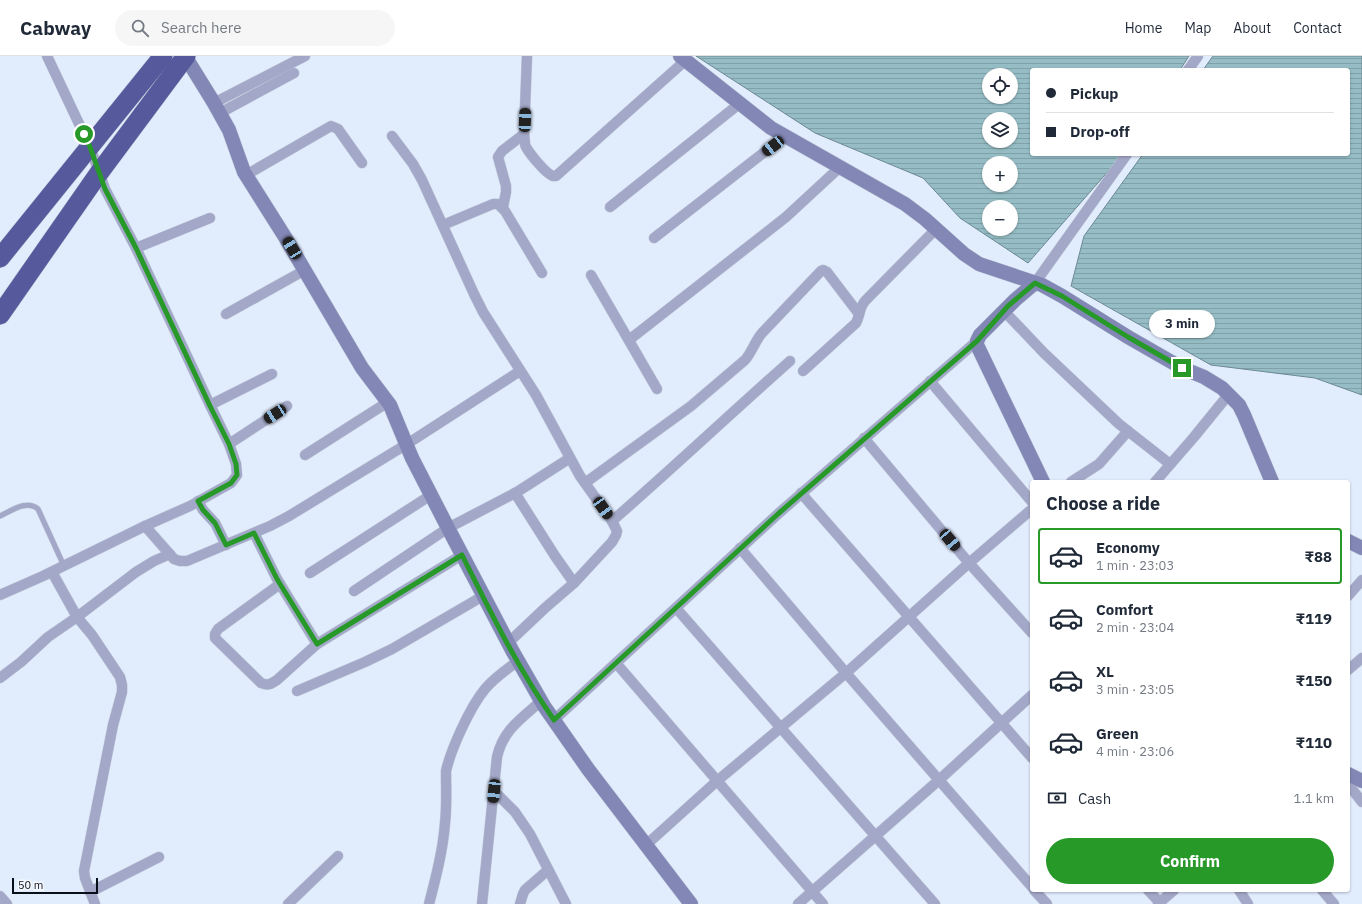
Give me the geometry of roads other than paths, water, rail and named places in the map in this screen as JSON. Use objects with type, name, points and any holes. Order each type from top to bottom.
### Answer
[{"type":"highway","points":[[0,258],[163,56]]},
{"type":"highway","points":[[0,315],[99,173],[185,56]]},
{"type":"street","points":[[0,595],[52,572],[198,501],[231,483],[237,475],[236,464],[229,444],[136,248],[105,189],[90,147],[48,56]]},
{"type":"street","points":[[185,56],[229,130],[236,153],[246,175],[305,270],[362,368],[388,402],[431,495],[508,643],[541,701],[588,769],[691,904]]},
{"type":"street","points":[[217,108],[305,56]]},
{"type":"street","points":[[528,56],[524,134],[525,143],[527,148],[550,175],[556,176],[683,58],[771,128],[839,168],[905,204],[964,254],[979,264],[1035,283],[1062,296],[1128,337],[1182,368],[1204,377],[1222,388],[1239,405],[1271,480]]},
{"type":"street","points":[[1189,68],[1198,56]]},
{"type":"street","points":[[217,108],[294,73]]},
{"type":"street","points":[[610,207],[739,104]]},
{"type":"street","points":[[246,175],[331,126],[338,129],[362,163]]},
{"type":"street","points":[[503,207],[506,192],[498,157],[502,151],[524,134]]},
{"type":"street","points":[[392,136],[413,164],[422,180],[480,306],[536,395],[585,483],[612,521],[617,531],[612,542],[574,582],[508,643]]},
{"type":"street","points":[[654,238],[785,136]]},
{"type":"street","points":[[554,720],[801,493],[977,341],[1004,311],[1035,283],[1126,156]]},
{"type":"street","points":[[629,340],[786,217],[839,168]]},
{"type":"street","points":[[443,225],[493,204],[498,204],[503,207],[542,273]]},
{"type":"street","points":[[136,248],[210,218]]},
{"type":"street","points":[[802,371],[856,323],[864,301],[936,229]]},
{"type":"street","points":[[226,314],[305,270]]},
{"type":"street","points":[[585,483],[691,406],[745,360],[762,333],[821,271],[823,270],[827,272],[859,314]]},
{"type":"street","points":[[591,275],[658,390]]},
{"type":"street","points":[[1004,311],[1084,392],[1128,431],[1170,464]]},
{"type":"street","points":[[977,341],[977,345],[1043,480]]},
{"type":"street","points":[[612,521],[790,361]]},
{"type":"street","points":[[144,526],[174,558],[180,561],[187,561],[226,545],[289,516],[407,444],[520,371]]},
{"type":"street","points":[[210,406],[272,374]]},
{"type":"street","points":[[930,381],[1030,500]]},
{"type":"street","points":[[1157,480],[1194,437],[1228,394]]},
{"type":"street","points":[[305,455],[388,402]]},
{"type":"street","points":[[229,444],[287,406]]},
{"type":"street","points":[[1074,480],[1099,464],[1128,431]]},
{"type":"street","points":[[864,438],[969,563],[1030,630]]},
{"type":"street","points":[[354,591],[448,528],[515,493],[570,458]]},
{"type":"street","points":[[515,493],[555,556],[574,582]]},
{"type":"street","points":[[801,493],[1030,756]]},
{"type":"street","points":[[310,573],[431,495]]},
{"type":"street","points":[[198,501],[203,510],[215,523],[226,545]]},
{"type":"street","points":[[646,845],[717,781],[846,673],[1030,511]]},
{"type":"street","points":[[254,533],[280,584],[317,644]]},
{"type":"street","points":[[1350,542],[1362,548]]},
{"type":"street","points":[[740,548],[846,673],[1030,885]]},
{"type":"street","points":[[0,678],[21,662],[48,636],[78,617],[136,572],[154,560],[170,554]]},
{"type":"street","points":[[280,584],[218,629],[215,634],[215,638],[261,683],[266,685],[277,680],[317,644],[462,555]]},
{"type":"street","points":[[52,572],[78,617],[120,677],[122,685],[122,692],[113,725],[84,871],[85,878],[95,904]]},
{"type":"street","points":[[1350,594],[1362,580]]},
{"type":"street","points":[[297,691],[379,656],[483,596]]},
{"type":"street","points":[[676,608],[935,904]]},
{"type":"street","points":[[1350,668],[1362,658]]},
{"type":"street","points":[[429,904],[436,878],[443,840],[446,811],[446,771],[448,763],[476,702],[494,679],[518,661]]},
{"type":"street","points":[[616,663],[823,904]]},
{"type":"street","points":[[798,904],[1002,724],[1030,697]]},
{"type":"street","points":[[482,904],[497,757],[500,746],[510,729],[541,701]]},
{"type":"street","points":[[1350,775],[1362,781]]},
{"type":"street","points":[[1350,787],[1362,802]]},
{"type":"street","points":[[494,791],[515,812],[530,834],[566,904]]},
{"type":"street","points":[[90,892],[159,856]]},
{"type":"street","points":[[288,904],[338,856]]},
{"type":"street","points":[[520,904],[522,894],[525,890],[548,870]]},
{"type":"street","points":[[1036,892],[1047,904]]},
{"type":"street","points":[[1150,892],[1159,904],[1172,892]]},
{"type":"street","points":[[1240,892],[1248,904]]},
{"type":"street","points":[[1324,892],[1334,904]]},
{"type":"street","points":[[0,896],[6,904]]},
{"type":"lane","points":[[0,516],[25,505],[30,504],[35,506],[38,509],[64,566]]}]
